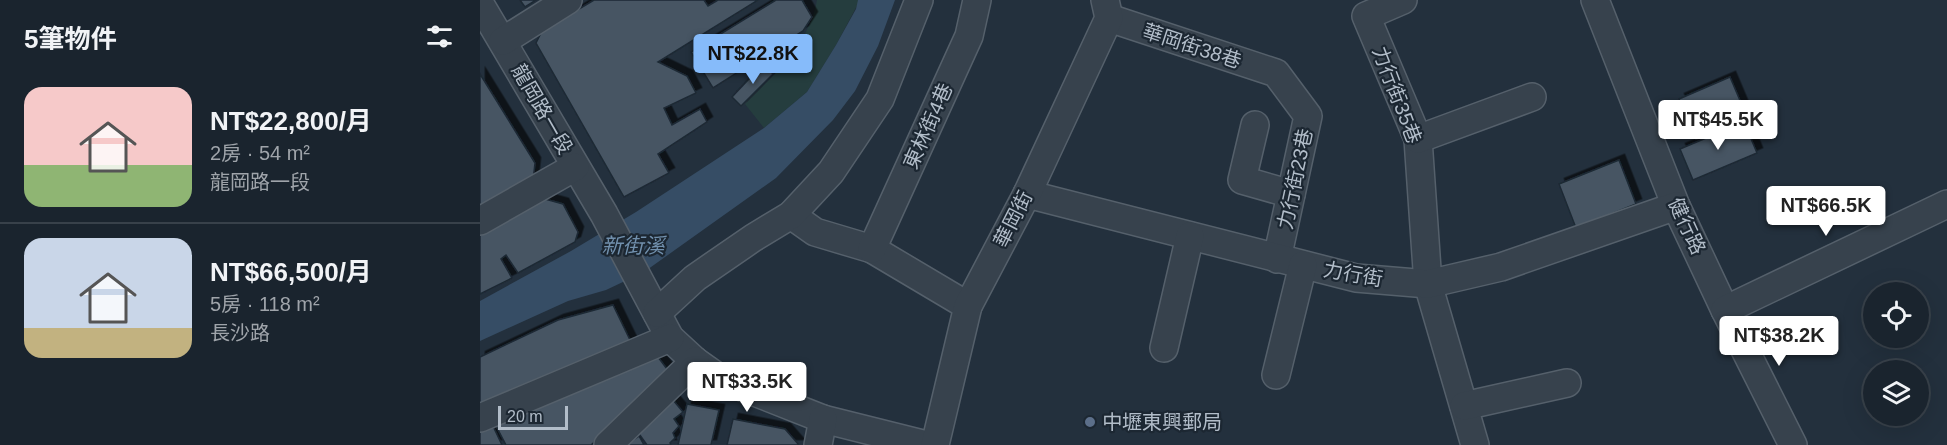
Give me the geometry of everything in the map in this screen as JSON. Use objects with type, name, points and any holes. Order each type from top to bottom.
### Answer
[{"type":"street","points":[[503,41],[568,0]]},
{"type":"street","points":[[919,0],[880,99],[831,172],[791,215],[695,278],[657,313],[669,338],[694,361],[719,378],[823,419],[927,445]]},
{"type":"street","name":"東林街4巷","points":[[872,249],[969,36],[977,0]]},
{"type":"street","name":"力行街35巷","points":[[1403,0],[1366,16],[1418,139],[1428,284],[1474,445]]},
{"type":"street","name":"健行路","points":[[1595,0],[1676,206],[1793,445]]},
{"type":"street","name":"龍岡路一段","points":[[480,4],[604,214],[657,313]]},
{"type":"street","name":"華岡街38巷","points":[[1107,9],[1276,73]]},
{"type":"street","name":"華岡街","points":[[935,445],[968,306],[1027,194],[1107,9]]},
{"type":"street","name":"力行街23巷","points":[[1276,73],[1308,116],[1291,194],[1290,262],[1276,375]]},
{"type":"street","points":[[1418,139],[1532,97]]},
{"type":"street","points":[[1255,125],[1242,180],[1291,194]]},
{"type":"street","points":[[480,221],[575,167]]},
{"type":"street","name":"力行街","points":[[1027,194],[1356,278],[1428,284],[1501,267],[1676,206]]},
{"type":"street","points":[[1725,310],[1947,204]]},
{"type":"street","points":[[791,215],[815,232],[872,249],[968,306]]},
{"type":"street","points":[[1164,348],[1190,236]]},
{"type":"street","points":[[480,418],[669,338]]},
{"type":"street","points":[[608,445],[694,361]]},
{"type":"street","points":[[1464,406],[1567,383]]},
{"type":"street","points":[[818,445],[823,419]]},
{"type":"green space","points":[[817,0],[860,0],[807,92],[764,128],[745,104],[779,69],[799,44],[807,30]]},
{"type":"water","name":"新街溪","points":[[858,0],[895,0],[878,46],[855,91],[833,120],[776,178],[644,272],[606,290],[568,301],[480,341],[480,301],[636,212],[764,128],[807,92],[856,9]]},
{"type":"building","points":[[520,0],[536,0],[525,7]]},
{"type":"building","points":[[594,0],[704,0],[708,6],[718,0],[758,0],[658,62],[687,76],[696,93],[664,108],[672,125],[700,109],[707,122],[658,154],[669,173],[624,197],[536,43],[542,31]]},
{"type":"building","points":[[776,0],[802,0],[812,17],[803,31],[713,88],[691,52]]},
{"type":"building","points":[[763,64],[773,74],[741,106],[732,97]]},
{"type":"building","points":[[480,74],[535,163],[533,181],[480,211]]},
{"type":"building","points":[[1730,77],[1747,117],[1696,139],[1679,99]]},
{"type":"building","points":[[1744,122],[1757,153],[1693,180],[1680,149]]},
{"type":"building","points":[[1619,160],[1636,204],[1576,228],[1559,184]]},
{"type":"building","points":[[545,199],[563,204],[578,232],[575,242],[518,273],[506,255],[501,259],[512,278],[480,294],[480,235]]},
{"type":"building","points":[[613,305],[631,342],[480,406],[480,357],[558,320]]},
{"type":"building","points":[[655,353],[670,373],[591,445],[506,445],[494,422]]},
{"type":"building","points":[[673,400],[683,412],[674,419],[679,426],[673,433],[675,438],[670,443],[671,445],[647,445],[637,431]]},
{"type":"building","points":[[687,404],[719,410],[711,445],[678,445]]},
{"type":"building","points":[[733,419],[785,429],[799,445],[727,445]]},
{"type":"building","points":[[491,422],[502,445],[480,445],[480,428]]},
{"type":"building","points":[[639,436],[644,445],[625,445]]},
{"type":"place","name":"中壢東興郵局","points":[[1090,422]]}]
